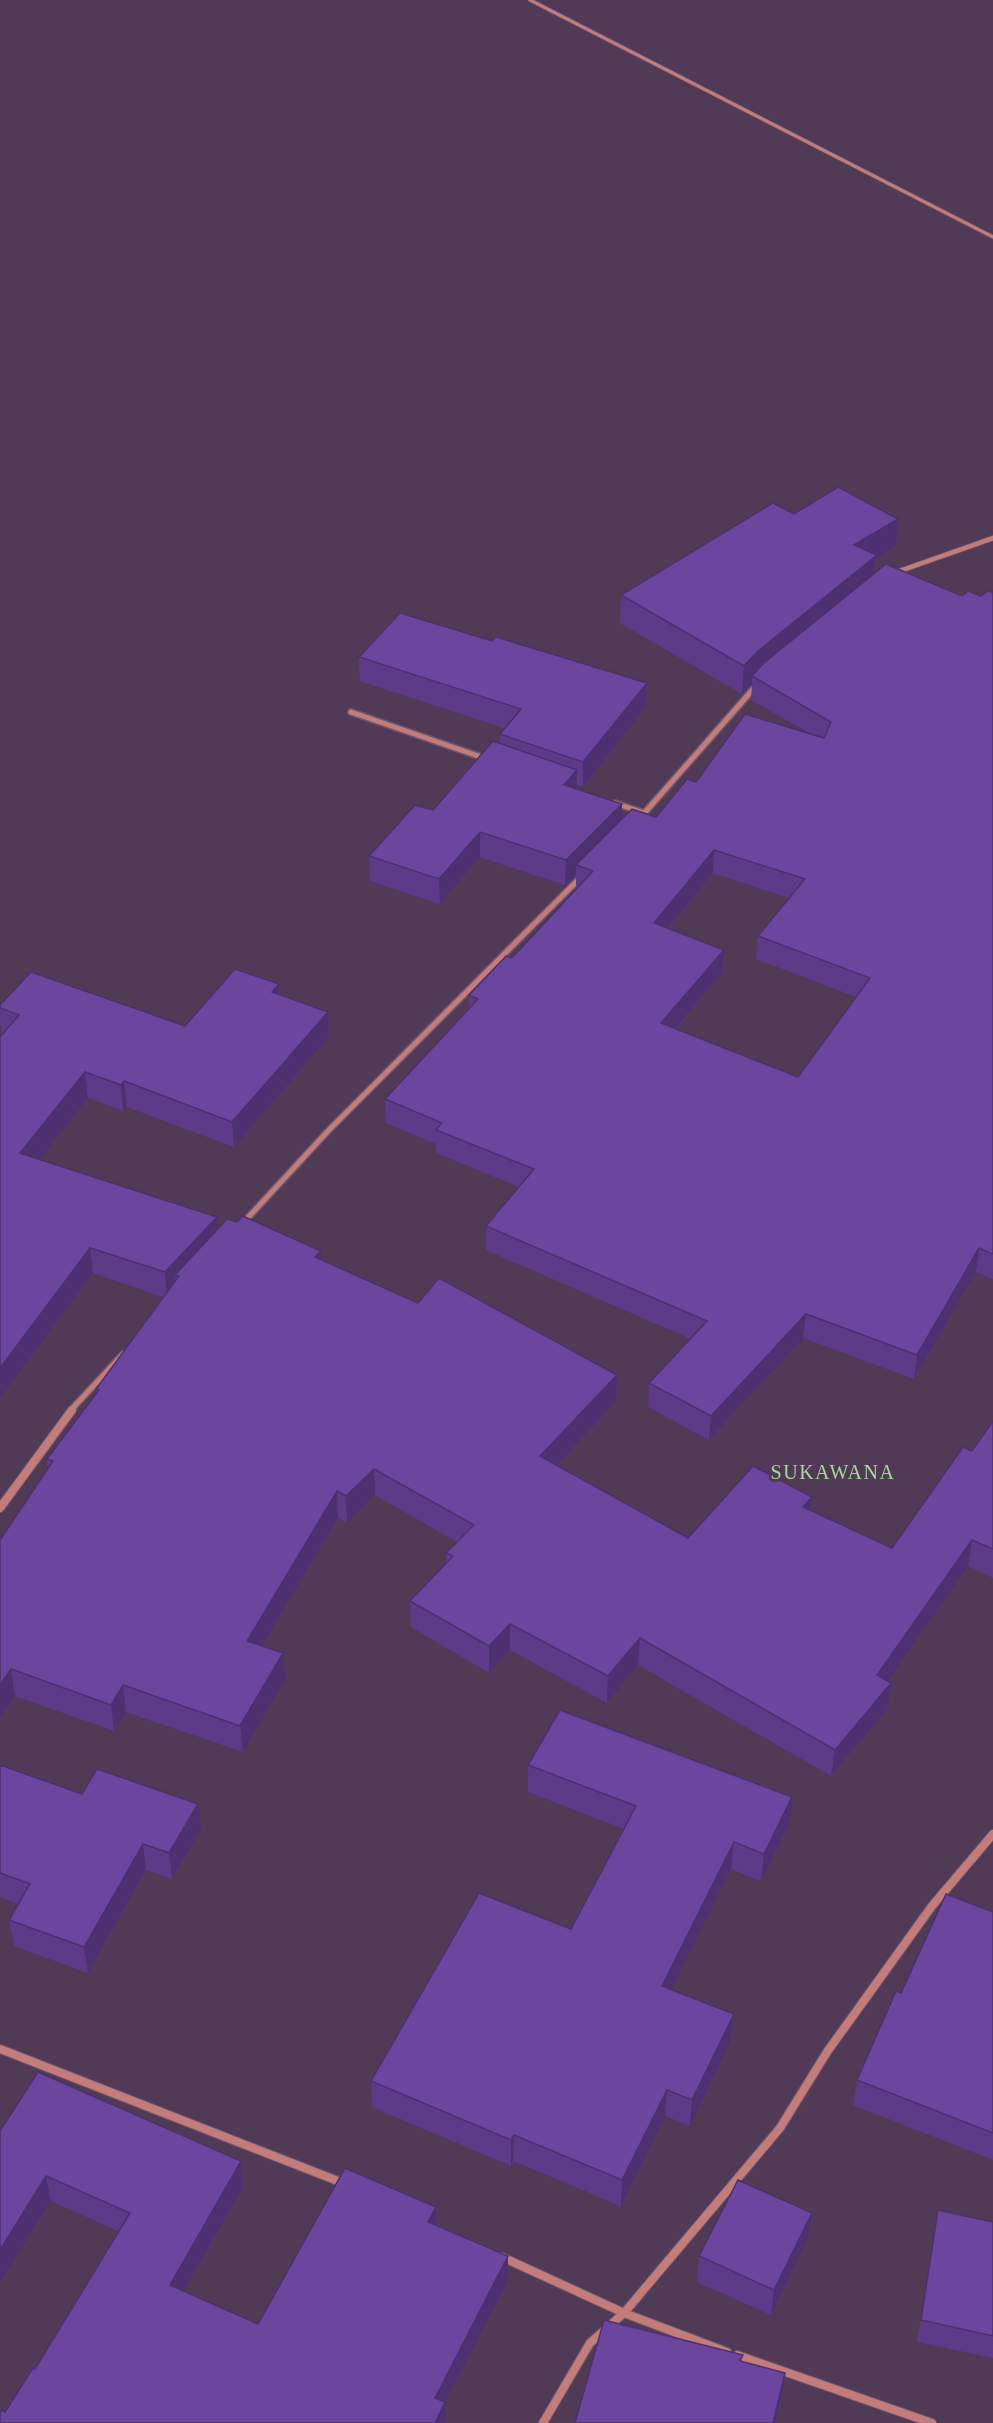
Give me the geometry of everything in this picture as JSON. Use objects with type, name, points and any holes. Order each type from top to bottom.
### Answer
[{"type":"street","points":[[884,581],[893,573],[993,538]]},
{"type":"street","points":[[893,573],[904,578]]},
{"type":"street","points":[[636,821],[759,683]]},
{"type":"street","points":[[351,712],[498,763]]},
{"type":"street","points":[[610,801],[644,813]]},
{"type":"street","points":[[240,1226],[328,1131],[586,872]]},
{"type":"street","points":[[0,1508],[65,1417],[129,1347]]},
{"type":"street","points":[[543,2423],[590,2343],[624,2313],[780,2128],[827,2052],[932,1906],[993,1834]]},
{"type":"street","points":[[0,2049],[356,2189]]},
{"type":"street","points":[[495,2254],[624,2313],[798,2378],[932,2423]]},
{"type":"lane","points":[[530,0],[993,237]]},
{"type":"building","points":[[838,487],[898,519],[854,545],[877,555],[758,651],[744,666],[621,595],[773,503],[794,514]]},
{"type":"building","points":[[886,564],[962,596],[968,591],[981,596],[988,591],[993,592],[993,1254],[979,1248],[917,1355],[806,1314],[711,1416],[649,1383],[707,1321],[486,1226],[534,1169],[436,1130],[442,1123],[385,1099],[478,999],[469,995],[506,956],[512,958],[593,871],[576,865],[632,809],[656,817],[687,779],[696,782],[745,714],[824,738],[831,722],[752,676],[764,663]],"holes":[[[714,850],[805,879],[758,936],[870,978],[798,1077],[661,1023],[724,950],[654,923]]]},
{"type":"building","points":[[400,613],[492,641],[496,637],[647,683],[583,762],[500,734],[521,709],[359,657]]},
{"type":"building","points":[[493,741],[577,770],[564,785],[622,804],[566,860],[480,832],[439,879],[369,856],[415,805],[433,810]]},
{"type":"building","points":[[235,969],[279,984],[272,992],[328,1012],[232,1122],[124,1081],[121,1085],[85,1072],[20,1153],[217,1217],[165,1272],[90,1248],[0,1368],[0,1037],[19,1015],[0,1008],[0,1005],[31,972],[185,1026]]},
{"type":"building","points":[[243,1216],[321,1251],[315,1257],[418,1303],[439,1278],[617,1375],[540,1456],[688,1538],[753,1466],[812,1497],[803,1507],[892,1548],[963,1447],[972,1451],[993,1421],[993,1549],[972,1540],[877,1675],[891,1683],[835,1750],[640,1638],[608,1676],[510,1624],[489,1646],[410,1601],[453,1556],[446,1553],[474,1525],[374,1469],[346,1496],[337,1491],[247,1641],[283,1653],[240,1726],[123,1685],[111,1705],[11,1669],[0,1685],[0,1540],[53,1461],[47,1459],[99,1390],[96,1389],[179,1276],[175,1275],[227,1219],[237,1222]]},
{"type":"building","points":[[560,1710],[792,1797],[764,1854],[734,1842],[662,1986],[734,2014],[692,2100],[667,2090],[622,2180],[514,2135],[511,2140],[371,2081],[479,1893],[571,1929],[636,1806],[528,1765]]},
{"type":"building","points":[[0,1765],[82,1794],[97,1769],[198,1804],[169,1853],[143,1844],[84,1947],[9,1920],[30,1884],[0,1873]]},
{"type":"building","points":[[946,1894],[993,1912],[993,2133],[857,2080],[896,1991],[901,1993]]},
{"type":"building","points":[[38,2072],[241,2161],[170,2285],[258,2324],[345,2168],[436,2207],[428,2222],[508,2256],[435,2398],[445,2402],[435,2423],[0,2423],[0,2410],[5,2412],[33,2368],[35,2369],[130,2213],[46,2176],[0,2250],[0,2131]]},
{"type":"building","points":[[738,2180],[812,2213],[774,2290],[699,2256]]},
{"type":"building","points":[[938,2210],[993,2222],[993,2336],[921,2320]]},
{"type":"building","points":[[604,2320],[743,2355],[740,2361],[785,2373],[773,2423],[575,2423]]},
{"type":"district","name":"SUKAWANA","points":[[833,1472]]}]
